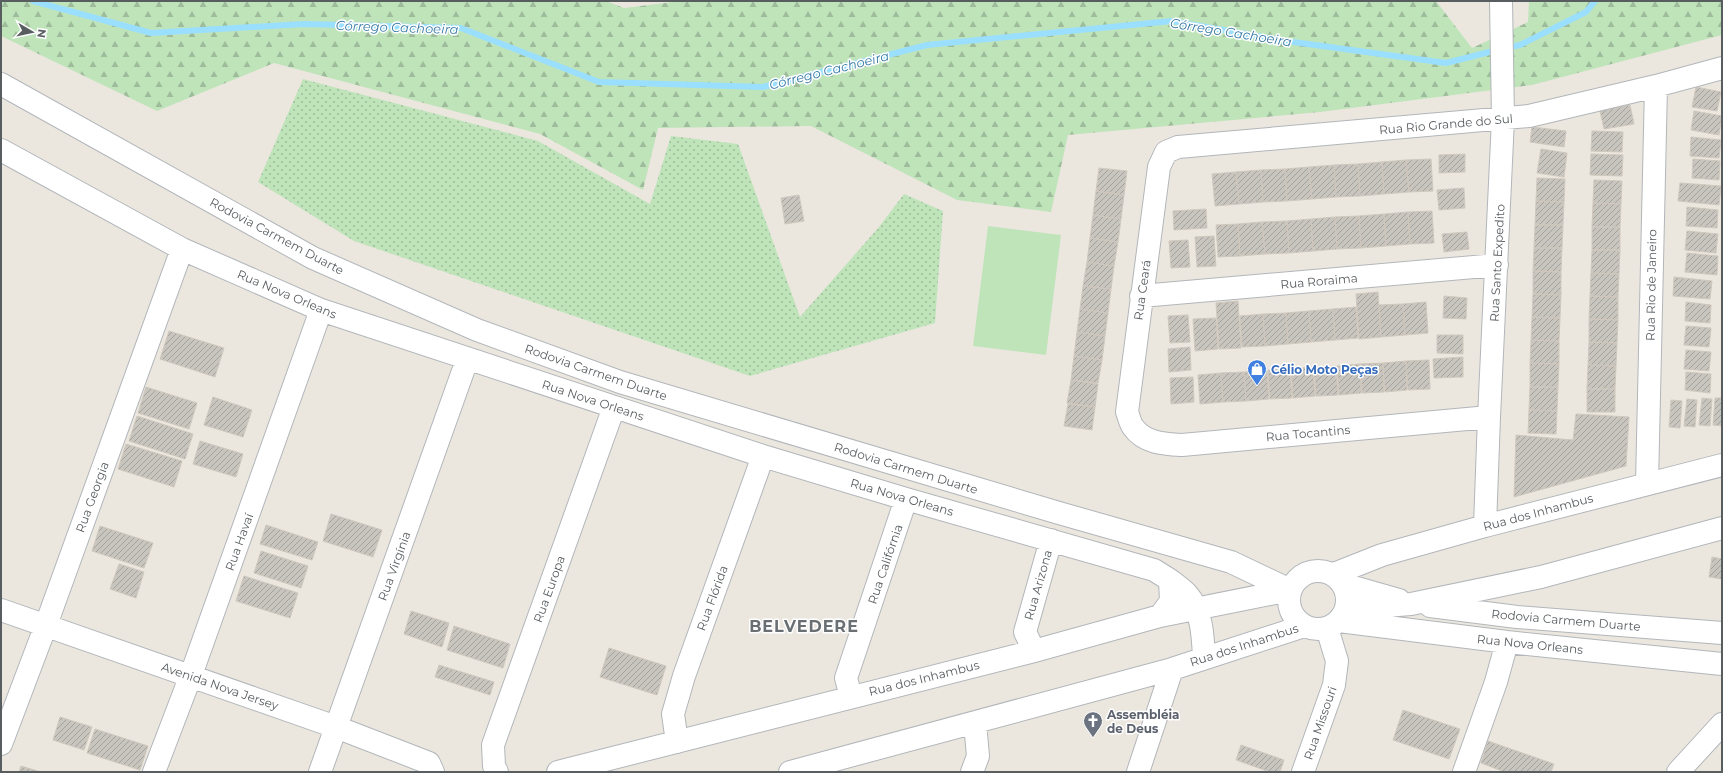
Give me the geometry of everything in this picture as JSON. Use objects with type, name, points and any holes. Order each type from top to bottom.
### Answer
[{"type":"street","name":"Rua Santo Expedito","points":[[1486,526],[1489,417],[1503,119],[1501,5]]},
{"type":"street","name":"Rua Rio Grande do Sul","points":[[1166,152],[1178,147],[1528,116],[1656,86],[1722,68]]},
{"type":"street","name":"Rodovia Carmem Duarte","points":[[1,84],[312,258],[477,330],[635,386],[1059,513],[1231,562],[1306,572]]},
{"type":"street","name":"Rua Rio de Janeiro","points":[[1647,484],[1656,86]]},
{"type":"street","name":"Rua Nova Orleans","points":[[1,150],[182,249],[321,310],[467,360],[763,456],[906,499],[1154,570],[1170,580],[1186,593],[1196,608]]},
{"type":"street","name":"Rua Ceará","points":[[1133,427],[1127,412],[1159,167],[1166,152]]},
{"type":"street","name":"Rua Georgia","points":[[1,744],[46,626],[182,249]]},
{"type":"street","name":"Rua Roraima","points":[[1141,296],[1497,265]]},
{"type":"street","name":"Rua Havaí","points":[[154,772],[191,675],[321,310]]},
{"type":"street","name":"Rua Virgínia","points":[[320,772],[467,360]]},
{"type":"street","name":"Rua Europa","points":[[497,772],[494,766],[493,745],[614,407]]},
{"type":"street","name":"Rua Tocantins","points":[[1133,427],[1148,439],[1162,444],[1182,445],[1489,417]]},
{"type":"street","name":"Rua Flórida","points":[[677,742],[673,714],[684,676],[763,456]]},
{"type":"street","name":"Rua dos Inhambus","points":[[1339,579],[1382,555],[1486,526],[1722,465]]},
{"type":"street","name":"Rua Califórnia","points":[[851,697],[846,678],[906,499]]},
{"type":"street","points":[[1411,604],[1541,577],[1722,528]]},
{"type":"street","name":"Rua Arizona","points":[[1034,651],[1025,632],[1051,540]]},
{"type":"street","name":"Rodovia Carmem Duarte","points":[[1231,562],[1290,590]]},
{"type":"street","points":[[1321,570],[1339,579],[1347,596],[1337,619],[1316,630],[1304,626],[1294,618],[1289,606],[1290,590],[1295,580],[1306,572],[1321,570]]},
{"type":"street","name":"Rodovia Carmem Duarte","points":[[1339,579],[1411,604],[1517,617],[1722,633]]},
{"type":"street","points":[[1160,616],[1172,601],[1170,580]]},
{"type":"street","name":"Rua dos Inhambus","points":[[558,772],[1034,651],[1160,616],[1290,590]]},
{"type":"street","name":"Rodovia Carmem Duarte","points":[[1337,619],[1411,604]]},
{"type":"street","points":[[1196,608],[1202,631],[1204,658]]},
{"type":"street","name":"Avenida Nova Jersey","points":[[1,610],[191,675],[336,727],[429,763],[433,772]]},
{"type":"street","name":"Rua Nova Orleans","points":[[1337,619],[1507,642],[1722,664]]},
{"type":"street","name":"Rua Missouri","points":[[1303,772],[1334,686],[1337,661],[1337,619]]},
{"type":"street","name":"Rua dos Inhambus","points":[[795,772],[1172,669],[1304,626]]},
{"type":"street","points":[[1464,772],[1496,682],[1507,642]]},
{"type":"street","points":[[1138,772],[1172,669]]},
{"type":"street","points":[[972,772],[978,756],[975,722]]},
{"type":"street","points":[[1678,772],[1722,724]]},
{"type":"green space","points":[[1,1],[606,1],[624,8],[682,1],[1436,1],[1472,48],[1528,22],[1529,1],[1722,1],[1722,35],[1532,85],[1320,112],[1068,135],[1051,212],[957,200],[811,126],[658,128],[643,190],[540,134],[274,63],[157,111],[1,36]]},
{"type":"green space","points":[[303,79],[538,141],[650,204],[671,136],[738,144],[800,317],[879,227],[904,194],[943,211],[935,323],[750,376],[354,241],[258,182]]},
{"type":"green space","points":[[988,226],[1061,235],[1046,355],[973,346]]},
{"type":"building","points":[[1696,87],[1721,92],[1717,111],[1692,107]]},
{"type":"building","points":[[1630,105],[1634,124],[1604,129],[1600,111]]},
{"type":"building","points":[[1694,111],[1722,116],[1719,135],[1691,130]]},
{"type":"building","points":[[1532,127],[1566,131],[1564,147],[1530,142]]},
{"type":"building","points":[[1592,131],[1623,132],[1622,152],[1591,151]]},
{"type":"building","points":[[1691,137],[1721,140],[1719,158],[1690,156]]},
{"type":"building","points":[[1541,149],[1567,153],[1564,177],[1537,173]]},
{"type":"building","points":[[1465,154],[1465,172],[1439,173],[1439,155]]},
{"type":"building","points":[[1591,154],[1623,155],[1622,176],[1590,175]]},
{"type":"building","points":[[1431,159],[1433,191],[1409,192],[1406,160]]},
{"type":"building","points":[[1693,159],[1720,161],[1719,180],[1692,178]]},
{"type":"building","points":[[1406,160],[1409,192],[1384,194],[1382,162]]},
{"type":"building","points":[[1382,162],[1384,194],[1360,196],[1358,164]]},
{"type":"building","points":[[1358,164],[1360,196],[1336,197],[1334,165]]},
{"type":"building","points":[[1334,165],[1336,197],[1312,199],[1309,167]]},
{"type":"building","points":[[1309,167],[1312,199],[1287,201],[1285,169]]},
{"type":"building","points":[[1099,168],[1127,171],[1124,195],[1096,191]]},
{"type":"building","points":[[1285,169],[1287,201],[1263,202],[1261,170]]},
{"type":"building","points":[[1261,170],[1263,202],[1239,204],[1236,172]]},
{"type":"building","points":[[1236,172],[1239,204],[1215,206],[1212,174]]},
{"type":"building","points":[[1537,178],[1565,179],[1564,202],[1536,201]]},
{"type":"building","points":[[1594,180],[1622,181],[1621,204],[1593,203]]},
{"type":"building","points":[[1680,183],[1721,186],[1719,205],[1678,201]]},
{"type":"building","points":[[1464,188],[1465,208],[1439,210],[1437,190]]},
{"type":"building","points":[[1096,191],[1124,195],[1121,219],[1093,215]]},
{"type":"building","points":[[799,195],[804,221],[785,224],[781,198]]},
{"type":"building","points":[[1536,201],[1564,202],[1563,225],[1535,225]]},
{"type":"building","points":[[1593,203],[1621,204],[1620,227],[1592,227]]},
{"type":"building","points":[[1687,207],[1718,210],[1717,228],[1686,226]]},
{"type":"building","points":[[1206,209],[1207,228],[1174,230],[1173,211]]},
{"type":"building","points":[[1432,211],[1434,243],[1410,244],[1408,212]]},
{"type":"building","points":[[1408,212],[1410,244],[1386,246],[1384,214]]},
{"type":"building","points":[[1384,214],[1386,246],[1361,248],[1359,216]]},
{"type":"building","points":[[1093,215],[1121,219],[1118,242],[1090,238]]},
{"type":"building","points":[[1359,216],[1361,248],[1337,249],[1335,217]]},
{"type":"building","points":[[1335,217],[1337,249],[1313,251],[1311,219]]},
{"type":"building","points":[[1311,219],[1313,251],[1289,253],[1287,221]]},
{"type":"building","points":[[1287,221],[1289,253],[1265,254],[1262,222]]},
{"type":"building","points":[[1262,222],[1265,254],[1240,256],[1238,224]]},
{"type":"building","points":[[1238,224],[1240,256],[1218,257],[1216,225]]},
{"type":"building","points":[[1535,225],[1563,225],[1562,248],[1534,248]]},
{"type":"building","points":[[1592,227],[1620,227],[1620,250],[1592,250]]},
{"type":"building","points":[[1687,231],[1718,234],[1716,253],[1685,250]]},
{"type":"building","points":[[1467,232],[1469,249],[1444,252],[1442,234]]},
{"type":"building","points":[[1214,236],[1216,266],[1197,267],[1195,237]]},
{"type":"building","points":[[1090,238],[1118,242],[1114,266],[1087,262]]},
{"type":"building","points":[[1188,240],[1190,267],[1171,268],[1169,241]]},
{"type":"building","points":[[1534,248],[1562,248],[1561,272],[1533,271]]},
{"type":"building","points":[[1592,250],[1620,250],[1619,274],[1591,273]]},
{"type":"building","points":[[1687,253],[1718,256],[1717,275],[1685,272]]},
{"type":"building","points":[[1087,262],[1114,266],[1111,289],[1083,286]]},
{"type":"building","points":[[1533,271],[1561,272],[1561,295],[1533,294]]},
{"type":"building","points":[[1591,273],[1619,274],[1618,297],[1590,296]]},
{"type":"building","points":[[1674,277],[1712,281],[1710,299],[1673,296]]},
{"type":"building","points":[[1083,286],[1111,289],[1108,313],[1080,309]]},
{"type":"building","points":[[1378,292],[1381,337],[1359,339],[1356,294]]},
{"type":"building","points":[[1533,294],[1561,295],[1560,318],[1532,317]]},
{"type":"building","points":[[1444,296],[1467,298],[1466,319],[1443,318]]},
{"type":"building","points":[[1590,296],[1618,297],[1618,320],[1589,319]]},
{"type":"building","points":[[1238,301],[1241,348],[1219,349],[1216,303]]},
{"type":"building","points":[[1426,302],[1428,333],[1405,335],[1403,304]]},
{"type":"building","points":[[1686,302],[1711,305],[1710,323],[1685,321]]},
{"type":"building","points":[[1403,304],[1405,335],[1381,337],[1379,305]]},
{"type":"building","points":[[1356,307],[1358,338],[1335,340],[1333,309]]},
{"type":"building","points":[[1080,309],[1108,313],[1105,336],[1077,332]]},
{"type":"building","points":[[1333,309],[1335,340],[1311,342],[1309,311]]},
{"type":"building","points":[[1309,311],[1311,342],[1288,344],[1286,313]]},
{"type":"building","points":[[1286,313],[1288,344],[1265,346],[1263,314]]},
{"type":"building","points":[[1263,314],[1265,346],[1242,347],[1240,316]]},
{"type":"building","points":[[1188,315],[1190,342],[1170,343],[1168,316]]},
{"type":"building","points":[[1532,317],[1560,318],[1559,341],[1531,340]]},
{"type":"building","points":[[1216,318],[1218,349],[1195,351],[1193,319]]},
{"type":"building","points":[[1589,319],[1618,320],[1617,343],[1589,342]]},
{"type":"building","points":[[1686,326],[1711,328],[1709,347],[1684,345]]},
{"type":"building","points":[[169,331],[224,348],[215,377],[160,359]]},
{"type":"building","points":[[1077,332],[1105,336],[1102,360],[1074,356]]},
{"type":"building","points":[[1437,335],[1463,335],[1463,354],[1437,353]]},
{"type":"building","points":[[1531,340],[1559,341],[1559,364],[1530,363]]},
{"type":"building","points":[[1589,342],[1617,343],[1616,366],[1588,365]]},
{"type":"building","points":[[1190,347],[1191,370],[1169,372],[1168,349]]},
{"type":"building","points":[[1686,350],[1711,352],[1709,371],[1684,369]]},
{"type":"building","points":[[1074,356],[1102,360],[1098,383],[1071,380]]},
{"type":"building","points":[[1463,357],[1463,377],[1434,378],[1433,359]]},
{"type":"building","points":[[1429,360],[1430,389],[1408,390],[1406,361]]},
{"type":"building","points":[[1406,361],[1407,390],[1385,392],[1383,363]]},
{"type":"building","points":[[1383,363],[1384,392],[1362,393],[1360,364]]},
{"type":"building","points":[[1530,363],[1559,364],[1558,387],[1530,387]]},
{"type":"building","points":[[1360,364],[1361,393],[1339,395],[1337,366]]},
{"type":"building","points":[[1588,365],[1616,366],[1615,389],[1587,389]]},
{"type":"building","points":[[1336,366],[1338,395],[1316,396],[1314,367]]},
{"type":"building","points":[[1313,367],[1315,396],[1293,398],[1291,369]]},
{"type":"building","points":[[1290,369],[1292,398],[1270,399],[1268,370]]},
{"type":"building","name":"Célio Moto Peças","points":[[1267,370],[1269,399],[1246,401],[1244,372]]},
{"type":"building","points":[[1244,372],[1246,401],[1223,402],[1221,373]]},
{"type":"building","points":[[1686,372],[1711,374],[1710,393],[1685,390]]},
{"type":"building","points":[[1221,373],[1223,402],[1200,404],[1198,375]]},
{"type":"building","points":[[1193,377],[1194,402],[1171,404],[1170,378]]},
{"type":"building","points":[[1071,380],[1098,384],[1095,407],[1067,403]]},
{"type":"building","points":[[146,387],[197,403],[189,429],[138,413]]},
{"type":"building","points":[[1530,387],[1558,387],[1557,411],[1529,410]]},
{"type":"building","points":[[1587,389],[1615,389],[1615,412],[1587,412]]},
{"type":"building","points":[[213,397],[252,410],[243,437],[204,425]]},
{"type":"building","points":[[1702,398],[1712,399],[1710,426],[1699,425]]},
{"type":"building","points":[[1715,398],[1722,398],[1722,426],[1713,425]]},
{"type":"building","points":[[1687,399],[1697,400],[1695,427],[1684,426]]},
{"type":"building","points":[[1671,400],[1682,401],[1680,428],[1669,427]]},
{"type":"building","points":[[1068,404],[1095,407],[1092,430],[1064,426]]},
{"type":"building","points":[[1529,410],[1557,411],[1556,434],[1528,433]]},
{"type":"building","points":[[1576,414],[1629,417],[1626,466],[1514,497],[1516,435],[1573,440]]},
{"type":"building","points":[[137,416],[193,434],[185,459],[129,441]]},
{"type":"building","points":[[200,441],[243,454],[236,477],[193,464]]},
{"type":"building","points":[[126,444],[182,461],[174,487],[118,469]]},
{"type":"building","points":[[331,514],[382,530],[373,557],[323,541]]},
{"type":"building","points":[[266,525],[318,542],[312,560],[260,544]]},
{"type":"building","points":[[100,526],[153,543],[144,568],[92,551]]},
{"type":"building","points":[[261,551],[308,566],[301,588],[254,573]]},
{"type":"building","points":[[1712,557],[1722,559],[1722,579],[1709,577]]},
{"type":"building","points":[[119,564],[144,572],[136,598],[110,589]]},
{"type":"building","points":[[244,576],[298,593],[290,618],[236,601]]},
{"type":"building","points":[[411,611],[449,623],[442,647],[404,634]]},
{"type":"building","points":[[454,626],[510,644],[503,668],[447,650]]},
{"type":"building","points":[[609,648],[666,666],[657,695],[600,677]]},
{"type":"building","points":[[439,665],[494,682],[490,695],[435,677]]},
{"type":"building","points":[[1403,710],[1460,729],[1449,759],[1393,740]]},
{"type":"building","points":[[60,717],[92,727],[84,750],[53,740]]},
{"type":"building","points":[[95,729],[148,746],[140,770],[87,753]]},
{"type":"building","points":[[1488,741],[1554,764],[1551,772],[1505,772],[1481,763]]},
{"type":"building","points":[[1241,745],[1284,760],[1280,772],[1270,772],[1236,760]]},
{"type":"building","points":[[21,766],[41,772],[19,772]]},
{"type":"waterway","name":"Córrego Cachoeira","points":[[33,1],[151,33],[304,24],[461,28],[599,82],[763,87],[927,45],[1172,21],[1286,41],[1446,63],[1497,50]]},
{"type":"waterway","name":"Córrego Cachoeira","points":[[1506,48],[1520,45],[1586,12],[1595,1]]},
{"type":"place","name":"Célio Moto Peças","points":[[1257,386]]},
{"type":"place","name":"Assembléia de Deus","points":[[1093,738]]},
{"type":"district","name":"BELVEDERE","points":[[804,626]]}]
